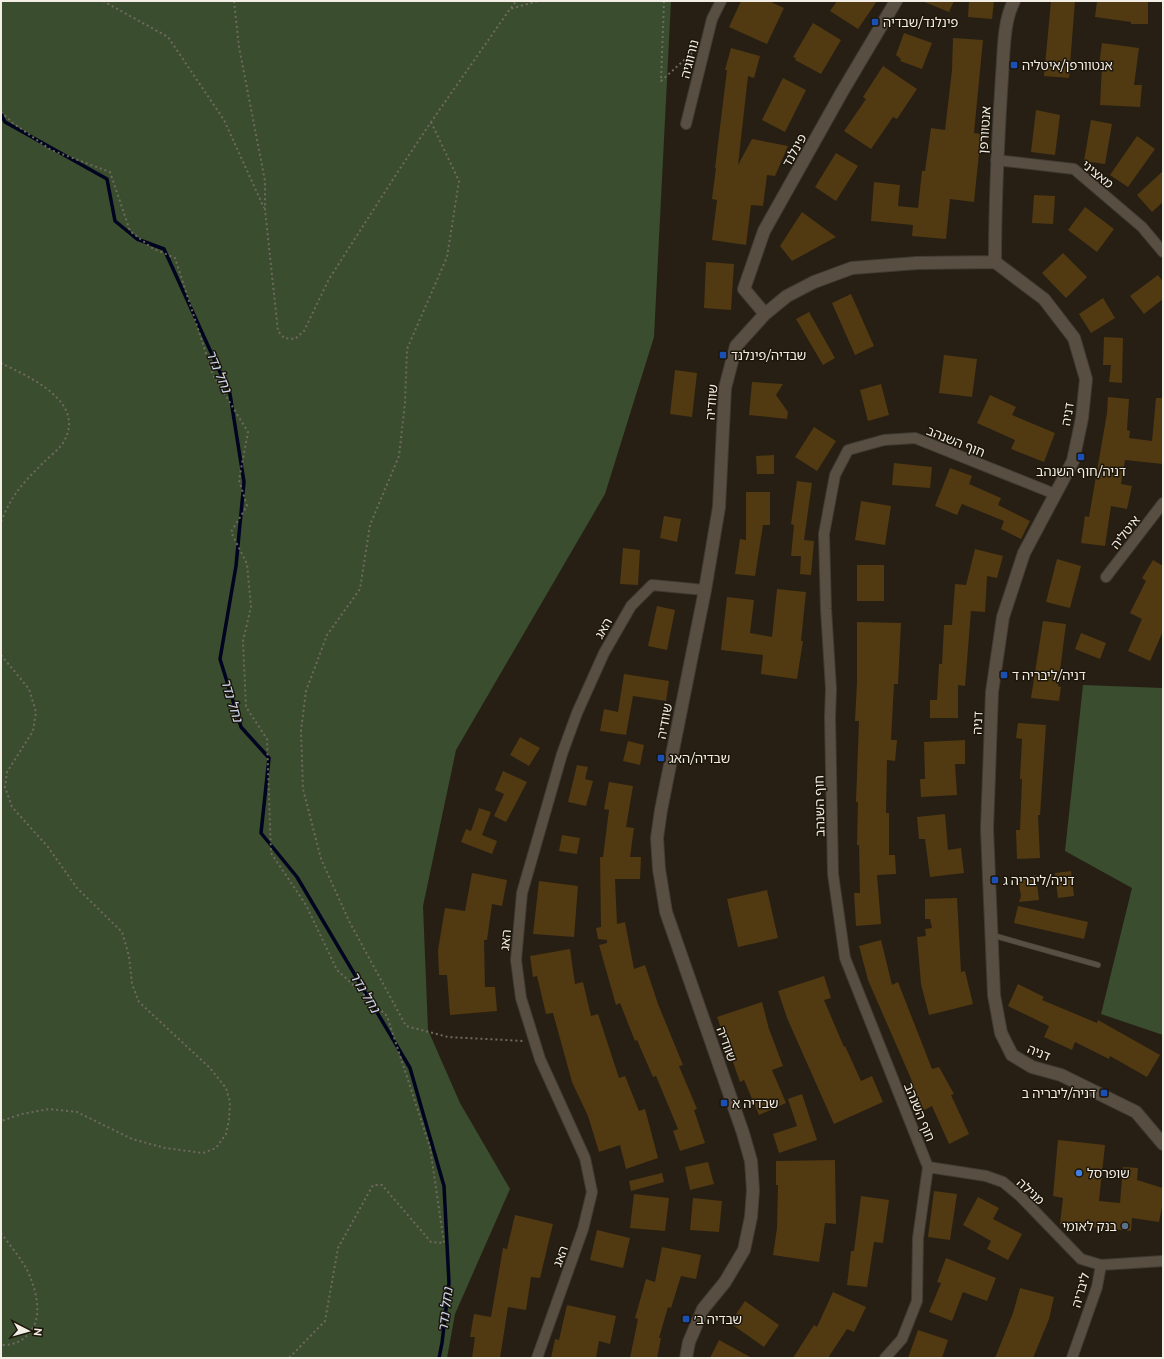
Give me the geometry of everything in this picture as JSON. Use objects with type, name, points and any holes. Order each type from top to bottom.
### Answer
[{"type":"street","name":"נורווגיה","points":[[686,124],[712,19],[721,1]]},
{"type":"street","name":"פינלנד","points":[[765,314],[744,289],[764,231],[842,92],[896,1]]},
{"type":"street","name":"אנטוורפן","points":[[995,262],[996,160],[1004,55],[1010,10],[1014,1]]},
{"type":"street","name":"מאציני","points":[[996,160],[1074,169],[1142,227],[1163,252]]},
{"type":"street","name":"שוודיה","points":[[686,1358],[689,1342],[703,1309],[725,1282],[744,1250],[751,1217],[752,1161],[666,912],[659,869],[657,838],[661,810],[705,590],[719,507],[725,388],[736,346],[765,314],[787,296],[814,282],[852,268],[917,263],[995,262]]},
{"type":"street","name":"דניה","points":[[995,262],[1044,299],[1048,304],[1074,338],[1086,379],[1082,418],[1073,461],[1024,553],[1003,617],[992,692],[987,829],[994,995],[1000,1033],[1012,1055],[1032,1067],[1061,1075],[1136,1112],[1163,1144]]},
{"type":"street","name":"חוף השנהב","points":[[885,1358],[902,1339],[917,1301],[918,1238],[928,1167],[845,958],[833,874],[830,716],[831,689],[826,609],[824,534],[835,475],[848,450],[884,440],[915,438],[1055,494]]},
{"type":"street","name":"איטליה","points":[[1106,577],[1163,503]]},
{"type":"street","name":"האג","points":[[537,1358],[583,1229],[592,1192],[585,1158],[540,1059],[521,998],[516,960],[521,900],[562,754],[604,653],[631,606],[652,585],[705,590]]},
{"type":"street","name":"מנילה","points":[[928,1167],[986,1176],[1002,1182],[1021,1197],[1081,1259],[1101,1265]]},
{"type":"street","name":"ליבריה","points":[[1072,1358],[1097,1287],[1101,1265],[1163,1261]]},
{"type":"lane","points":[[991,934],[1098,965]]},
{"type":"path","points":[[103,1],[168,37],[224,120],[265,210]]},
{"type":"path","points":[[234,1],[239,47],[266,181],[265,210],[278,331],[284,338],[295,339],[304,331],[329,279],[431,122],[516,1]]},
{"type":"path","points":[[510,10],[538,1]]},
{"type":"path","points":[[664,1],[661,81],[707,39]]},
{"type":"path","points":[[1,112],[13,123],[51,150],[110,172],[130,231],[152,248],[175,258],[213,375],[248,432],[238,480],[247,506],[231,532],[247,564],[251,606],[242,641],[246,707],[267,739],[270,853],[306,904],[337,970],[387,1016],[430,1147],[444,1243],[431,1242],[382,1185],[373,1185],[338,1248],[325,1321],[289,1358]]},
{"type":"path","points":[[431,122],[459,181],[447,256],[407,349],[405,403],[399,456],[370,525],[360,589],[327,635],[306,691],[301,730],[303,789],[322,858],[349,921],[406,1026],[448,1037],[535,1041]]},
{"type":"path","points":[[1,362],[40,382],[61,401],[69,417],[69,428],[62,444],[18,488],[1,522]]},
{"type":"path","points":[[1,655],[29,689],[36,712],[33,731],[7,772],[5,787],[12,807],[48,847],[77,888],[122,932],[129,956],[132,984],[140,1002],[210,1068],[226,1088],[230,1102],[230,1114],[226,1134],[216,1148],[203,1153],[165,1148],[132,1139],[77,1112],[49,1108],[22,1114],[1,1121]]},
{"type":"path","points":[[1,1233],[26,1268],[35,1292],[37,1313],[35,1327],[23,1341],[10,1345],[1,1345]]},
{"type":"green space","points":[[1,1],[671,1],[654,337],[605,494],[456,750],[423,906],[428,1030],[460,1103],[510,1189],[455,1314],[447,1358],[1,1358]]},
{"type":"green space","points":[[1083,685],[1163,688],[1163,1035],[1101,1014],[1132,888],[1065,851]]},
{"type":"building","points":[[741,1],[769,1],[784,8],[767,44],[729,27]]},
{"type":"building","points":[[837,1],[877,1],[858,29],[830,11]]},
{"type":"building","points":[[922,1],[954,1],[949,12]]},
{"type":"building","points":[[969,1],[994,1],[992,19],[968,17]]},
{"type":"building","points":[[1051,1],[1075,1],[1069,78],[1044,76]]},
{"type":"building","points":[[1097,1],[1148,1],[1148,24],[1131,24],[1131,22],[1095,17]]},
{"type":"building","points":[[813,23],[841,40],[821,74],[795,60],[796,58],[793,57]]},
{"type":"building","points":[[904,33],[932,43],[922,69],[900,61],[901,59],[896,55]]},
{"type":"building","points":[[953,38],[983,40],[974,133],[981,134],[974,202],[950,199],[946,239],[912,236],[913,225],[871,221],[874,182],[900,185],[898,206],[918,208],[922,171],[925,171],[931,128],[945,130],[952,70]]},
{"type":"building","points":[[1102,43],[1139,48],[1134,85],[1142,85],[1140,107],[1100,105],[1102,66],[1099,66]]},
{"type":"building","points":[[731,48],[760,56],[754,78],[748,76],[738,165],[752,139],[788,146],[775,176],[767,175],[763,206],[751,205],[746,245],[712,240],[717,200],[712,199],[715,168],[727,70],[725,70]]},
{"type":"building","points":[[883,66],[917,89],[897,119],[893,117],[871,149],[844,131],[866,99],[863,97]]},
{"type":"building","points":[[783,78],[806,90],[785,132],[762,120]]},
{"type":"building","points":[[1036,110],[1060,115],[1055,155],[1031,152]]},
{"type":"building","points":[[1091,120],[1112,124],[1105,164],[1084,161]]},
{"type":"building","points":[[1137,136],[1155,149],[1128,187],[1110,175]]},
{"type":"building","points":[[836,153],[858,166],[836,201],[815,187]]},
{"type":"building","points":[[1163,171],[1163,202],[1152,212],[1137,195]]},
{"type":"building","points":[[1034,195],[1055,196],[1053,224],[1032,223]]},
{"type":"building","points":[[1085,207],[1114,229],[1097,252],[1068,230]]},
{"type":"building","points":[[802,212],[836,237],[792,261],[780,246]]},
{"type":"building","points":[[1063,253],[1087,277],[1066,298],[1042,273]]},
{"type":"building","points":[[706,262],[734,264],[731,310],[704,308]]},
{"type":"building","points":[[1158,275],[1163,282],[1163,299],[1144,314],[1130,296]]},
{"type":"building","points":[[851,294],[874,346],[855,355],[832,303]]},
{"type":"building","points":[[1103,298],[1115,318],[1091,333],[1079,314]]},
{"type":"building","points":[[809,312],[835,358],[823,365],[796,319]]},
{"type":"building","points":[[1104,337],[1123,338],[1122,383],[1109,382],[1111,365],[1103,365]]},
{"type":"building","points":[[944,355],[977,359],[972,397],[939,393]]},
{"type":"building","points":[[675,370],[697,373],[692,417],[670,414]]},
{"type":"building","points":[[752,382],[783,384],[776,395],[788,412],[787,419],[749,415]]},
{"type":"building","points":[[881,384],[889,415],[868,421],[860,390]]},
{"type":"building","points":[[990,395],[1016,407],[1012,415],[1055,433],[1044,462],[1011,449],[1015,440],[977,423]]},
{"type":"building","points":[[1108,397],[1129,399],[1127,430],[1130,431],[1129,438],[1152,441],[1156,398],[1163,398],[1163,464],[1125,460],[1121,484],[1132,486],[1127,509],[1111,506],[1105,546],[1081,543],[1085,516],[1089,517],[1107,413]]},
{"type":"building","points":[[814,427],[836,441],[817,471],[795,457]]},
{"type":"building","points":[[774,455],[774,474],[757,474],[756,456]]},
{"type":"building","points":[[894,463],[932,467],[930,488],[892,485]]},
{"type":"building","points":[[950,468],[972,476],[969,484],[1001,498],[998,505],[1030,521],[1021,539],[1001,529],[1004,521],[962,504],[957,515],[935,506]]},
{"type":"building","points":[[797,481],[812,483],[804,540],[814,541],[811,575],[800,574],[801,556],[791,556],[794,525],[791,524]]},
{"type":"building","points":[[746,492],[770,492],[770,525],[763,525],[755,576],[735,574],[740,539],[746,540]]},
{"type":"building","points":[[861,501],[891,506],[885,545],[855,540]]},
{"type":"building","points":[[664,516],[681,519],[677,542],[660,538]]},
{"type":"building","points":[[623,548],[640,550],[638,585],[620,584]]},
{"type":"building","points":[[975,549],[1003,556],[997,578],[987,576],[985,612],[971,611],[965,686],[958,685],[958,718],[930,718],[930,700],[937,700],[939,664],[942,664],[944,625],[952,625],[955,584],[966,585]]},
{"type":"building","points":[[1057,559],[1081,566],[1070,608],[1046,602]]},
{"type":"building","points":[[1153,560],[1163,566],[1163,631],[1150,661],[1128,651],[1142,619],[1130,613],[1146,581],[1142,578]]},
{"type":"building","points":[[857,565],[884,565],[884,601],[857,601]]},
{"type":"building","points":[[777,589],[806,592],[801,641],[803,641],[797,679],[761,674],[763,655],[721,650],[727,597],[754,600],[750,633],[772,637]]},
{"type":"building","points":[[657,606],[675,610],[667,650],[648,646]]},
{"type":"building","points":[[1043,621],[1066,624],[1058,686],[1061,687],[1059,701],[1031,698]]},
{"type":"building","points":[[857,622],[901,623],[898,684],[894,684],[891,740],[897,740],[895,761],[887,760],[886,813],[889,813],[889,855],[895,855],[896,874],[877,875],[881,924],[856,926],[854,893],[860,893],[859,845],[857,845],[858,802],[856,802],[859,721],[855,721],[857,682]]},
{"type":"building","points":[[1081,633],[1106,643],[1100,659],[1075,649]]},
{"type":"building","points":[[624,674],[669,681],[666,701],[633,696],[626,735],[600,731],[604,709],[618,712]]},
{"type":"building","points":[[1018,723],[1046,725],[1040,815],[1038,815],[1040,858],[1017,859],[1016,830],[1020,830],[1022,779],[1020,779],[1022,739],[1016,738]]},
{"type":"building","points":[[520,737],[540,748],[529,766],[510,755]]},
{"type":"building","points":[[965,740],[965,764],[955,764],[957,795],[921,797],[920,779],[925,779],[924,742]]},
{"type":"building","points":[[628,741],[644,745],[640,765],[623,761]]},
{"type":"building","points":[[577,765],[588,767],[585,779],[593,781],[586,806],[568,802]]},
{"type":"building","points":[[503,771],[527,782],[506,822],[494,816],[504,794],[495,790]]},
{"type":"building","points":[[609,782],[633,786],[626,827],[634,828],[630,857],[641,857],[640,879],[615,879],[617,924],[625,922],[634,969],[645,965],[658,1004],[683,1065],[679,1066],[697,1109],[694,1110],[705,1143],[680,1151],[673,1131],[678,1129],[656,1076],[653,1077],[637,1040],[635,1041],[620,1003],[616,1005],[599,945],[607,943],[607,940],[598,939],[596,928],[601,927],[600,857],[603,857],[609,810],[604,809]]},
{"type":"building","points":[[479,808],[491,812],[482,835],[497,841],[492,854],[461,842],[466,829],[471,831]]},
{"type":"building","points":[[945,814],[948,850],[961,848],[964,873],[930,877],[925,839],[919,839],[917,817]]},
{"type":"building","points":[[562,835],[580,838],[577,854],[559,851]]},
{"type":"building","points":[[1071,871],[1074,896],[1058,898],[1055,873]]},
{"type":"building","points":[[472,873],[507,880],[502,906],[492,904],[487,940],[484,940],[485,987],[495,987],[497,1011],[450,1015],[447,975],[439,975],[438,950],[445,908],[465,911]]},
{"type":"building","points":[[1036,875],[1039,900],[1019,902],[1021,896],[1018,878]]},
{"type":"building","points":[[539,881],[578,886],[574,937],[533,934]]},
{"type":"building","points":[[767,890],[778,938],[738,947],[727,899]]},
{"type":"building","points":[[957,898],[961,972],[965,971],[973,1004],[929,1015],[921,984],[917,937],[926,936],[925,929],[932,928],[930,919],[925,919],[925,899]]},
{"type":"building","points":[[1018,906],[1088,922],[1084,939],[1014,923]]},
{"type":"building","points":[[881,940],[892,985],[898,982],[932,1069],[939,1067],[954,1094],[951,1095],[969,1134],[949,1144],[932,1106],[924,1110],[909,1083],[912,1081],[868,980],[859,946]]},
{"type":"building","points":[[570,949],[575,984],[583,982],[591,1016],[598,1014],[619,1078],[625,1076],[639,1111],[645,1109],[658,1158],[626,1169],[620,1145],[599,1152],[588,1116],[572,1082],[553,1013],[546,1014],[537,976],[533,977],[530,956]]},
{"type":"building","points":[[824,976],[831,998],[824,1000],[844,1047],[845,1046],[861,1081],[872,1076],[883,1102],[834,1124],[787,1018],[778,991]]},
{"type":"building","points":[[1018,984],[1044,997],[1042,1000],[1097,1023],[1098,1020],[1160,1055],[1147,1077],[1110,1056],[1109,1059],[1075,1042],[1072,1050],[1044,1037],[1049,1026],[1008,1006]]},
{"type":"building","points":[[762,1002],[769,1029],[783,1066],[772,1070],[786,1103],[759,1115],[744,1080],[740,1082],[717,1017]]},
{"type":"building","points":[[802,1094],[817,1140],[779,1153],[773,1134],[797,1126],[788,1099]]},
{"type":"building","points":[[1058,1140],[1105,1145],[1099,1201],[1120,1203],[1123,1167],[1138,1168],[1137,1180],[1163,1188],[1163,1202],[1159,1222],[1132,1218],[1131,1231],[1060,1224],[1063,1198],[1053,1196]]},
{"type":"building","points":[[835,1160],[836,1224],[825,1223],[819,1262],[773,1255],[777,1228],[778,1185],[776,1185],[776,1161]]},
{"type":"building","points":[[708,1162],[714,1184],[690,1190],[685,1167]]},
{"type":"building","points":[[662,1173],[664,1182],[631,1191],[629,1181]]},
{"type":"building","points":[[934,1191],[957,1194],[950,1240],[928,1237]]},
{"type":"building","points":[[634,1194],[669,1198],[665,1231],[630,1228]]},
{"type":"building","points":[[861,1196],[889,1200],[883,1243],[874,1242],[867,1287],[847,1285],[851,1251],[854,1251]]},
{"type":"building","points":[[978,1197],[999,1208],[993,1219],[1022,1234],[1008,1260],[987,1249],[991,1241],[963,1225]]},
{"type":"building","points":[[693,1198],[722,1201],[719,1232],[690,1230]]},
{"type":"building","points":[[515,1215],[553,1224],[540,1278],[531,1277],[526,1310],[508,1307],[500,1358],[472,1358],[475,1337],[470,1337],[474,1314],[491,1317],[503,1248],[507,1249]]},
{"type":"building","points":[[597,1230],[630,1238],[623,1268],[590,1260]]},
{"type":"building","points":[[662,1247],[701,1255],[696,1279],[681,1276],[671,1308],[668,1307],[659,1338],[661,1338],[657,1358],[630,1358],[638,1319],[635,1318],[646,1279],[655,1282]]},
{"type":"building","points":[[946,1258],[996,1278],[987,1301],[963,1292],[952,1321],[929,1312],[941,1283],[937,1282]]},
{"type":"building","points":[[1020,1288],[1054,1297],[1049,1319],[1033,1358],[995,1358],[1013,1313]]},
{"type":"building","points":[[833,1292],[866,1307],[854,1332],[847,1329],[828,1358],[793,1358],[814,1325],[817,1327]]},
{"type":"building","points":[[745,1301],[779,1325],[764,1347],[730,1323]]},
{"type":"building","points":[[567,1305],[616,1316],[610,1344],[599,1341],[596,1358],[551,1358],[555,1339],[559,1340]]},
{"type":"building","points":[[918,1330],[948,1340],[942,1358],[908,1358]]},
{"type":"building","points":[[719,1340],[752,1358],[710,1358]]},
{"type":"waterway","name":"נחל נדר","points":[[1,114],[5,122],[107,179],[115,221],[137,239],[164,249],[230,394],[244,482],[236,566],[220,659],[241,727],[269,758],[261,833],[297,877],[410,1068],[444,1186],[449,1283],[439,1358]]},
{"type":"place","name":"פינלנד/שבדיה","points":[[875,22]]},
{"type":"place","name":"אנטוורפן/איטליה","points":[[1014,65]]},
{"type":"place","name":"שבדיה/פינלנד","points":[[723,355]]},
{"type":"place","name":"דניה/חוף השנהב","points":[[1081,457]]},
{"type":"place","name":"דניה/ליבריה ד","points":[[1004,675]]},
{"type":"place","name":"שבדיה/האג","points":[[661,758]]},
{"type":"place","name":"דניה/ליבריה ג","points":[[995,880]]},
{"type":"place","name":"דניה/ליבריה ב","points":[[1104,1093]]},
{"type":"place","name":"שבדיה א","points":[[724,1103]]},
{"type":"place","name":"שופרסל","points":[[1079,1173]]},
{"type":"place","name":"בנק לאומי","points":[[1125,1226]]},
{"type":"place","name":"שבדיה ב׳","points":[[686,1319]]}]
